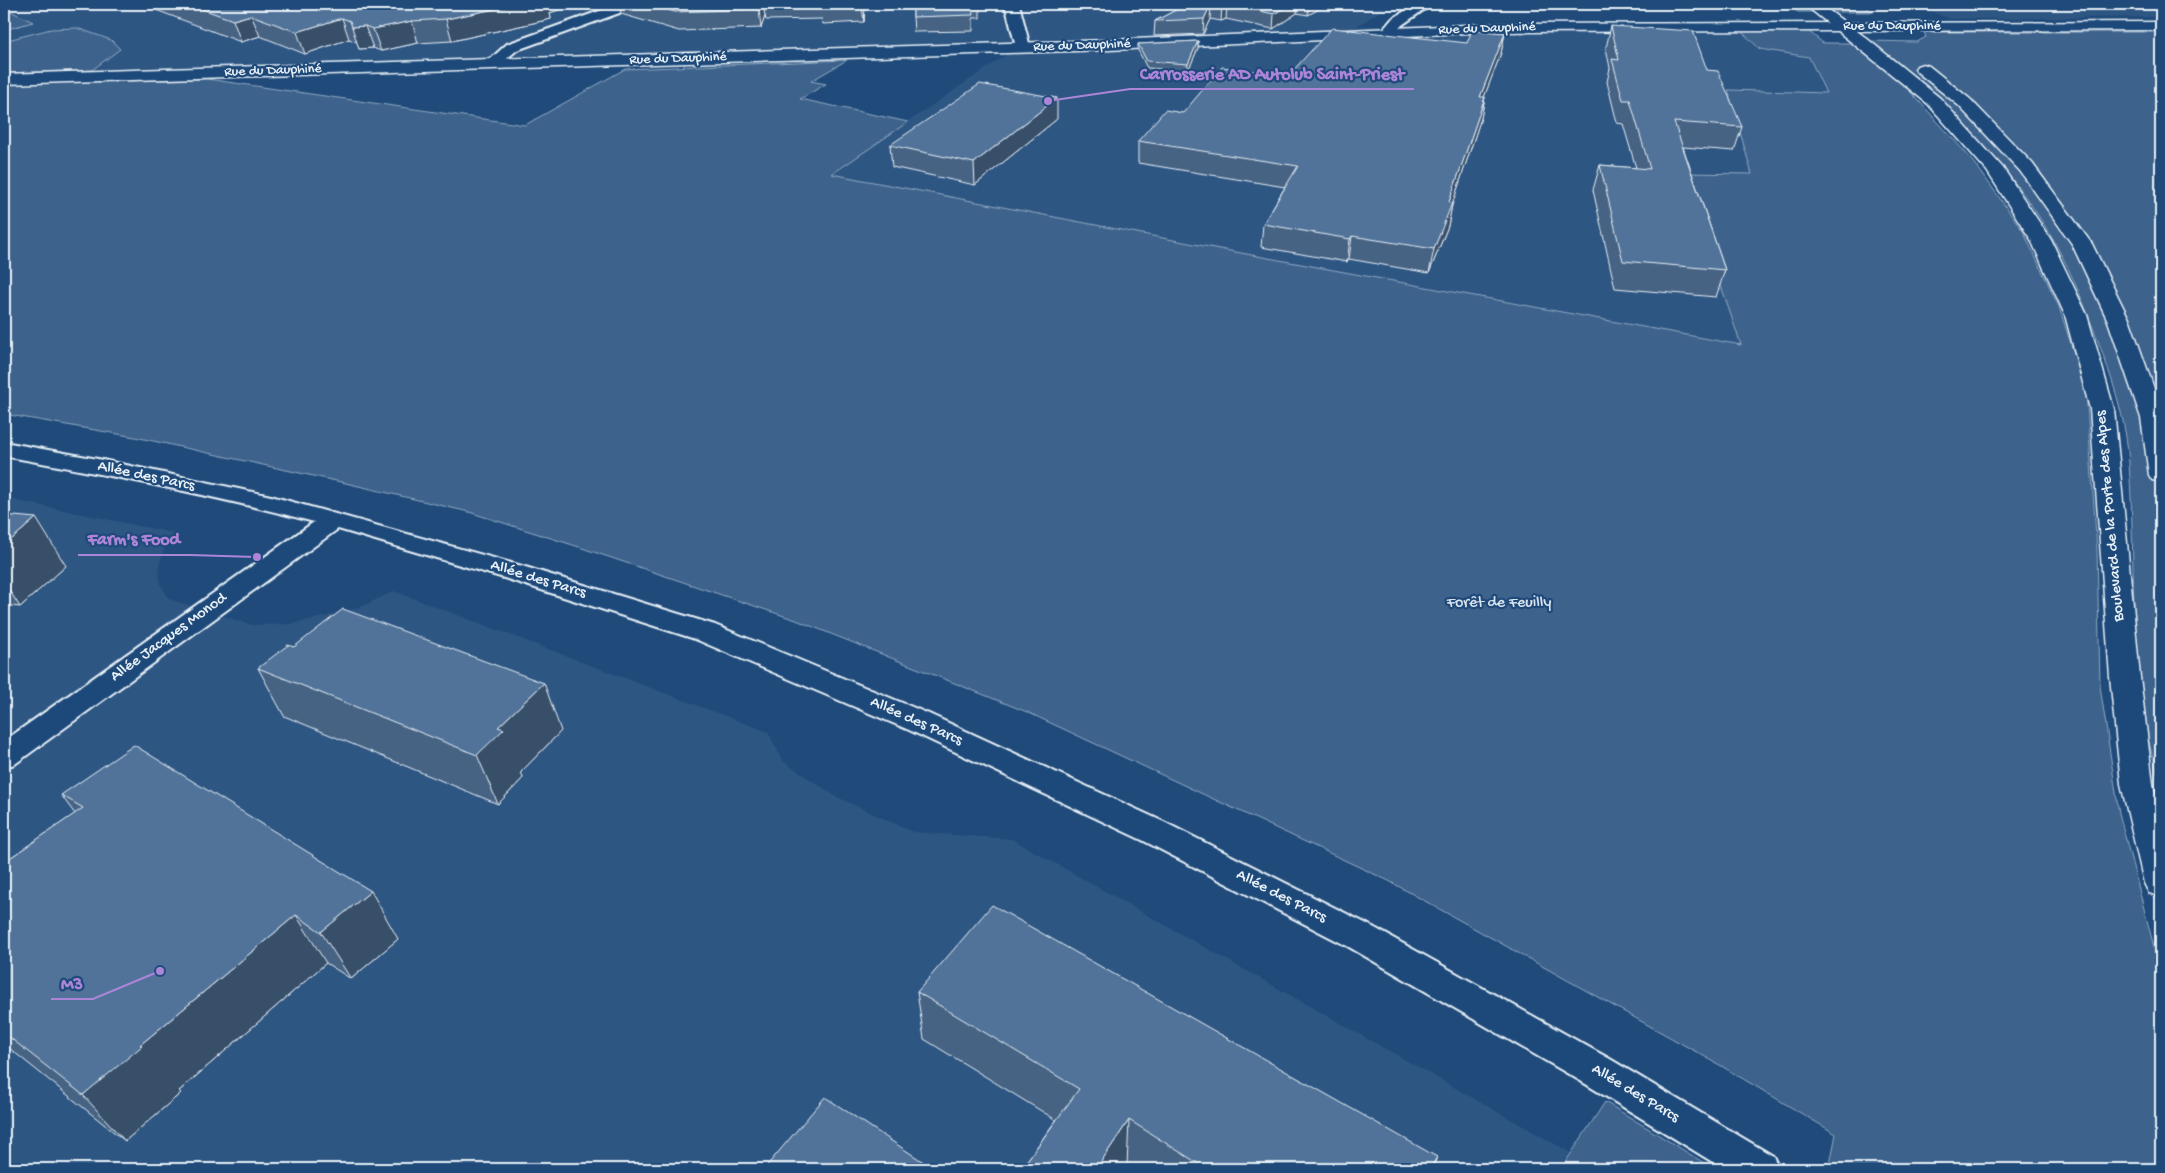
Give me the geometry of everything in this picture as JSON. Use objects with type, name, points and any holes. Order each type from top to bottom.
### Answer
[{"type":"street","points":[[492,64],[512,47],[631,4]]},
{"type":"street","points":[[1012,4],[1023,47]]},
{"type":"street","points":[[1388,32],[1397,22],[1425,4]]},
{"type":"street","name":"Boulevard de la Porte des Alpes","points":[[1810,4],[1846,20],[1934,102],[1994,168],[2041,240],[2076,315],[2102,408],[2125,678],[2137,784],[2161,883]]},
{"type":"street","name":"Rue du Dauphiné","points":[[4,79],[1023,47],[1489,28],[1846,20],[1868,26],[2161,26]]},
{"type":"street","points":[[1868,26],[1964,102],[2026,167],[2082,244],[2119,321],[2153,418],[2161,475]]},
{"type":"street","name":"Allée des Parcs","points":[[4,449],[108,468],[334,520],[513,572],[704,632],[919,722],[1153,831],[1360,938],[1588,1067],[1759,1169]]},
{"type":"street","name":"Allée Jacques Monod","points":[[4,756],[334,520]]},
{"type":"shaded area","points":[[4,4],[1392,4],[1357,26],[1732,22],[1760,49],[1809,57],[1826,93],[1729,90],[1752,174],[1683,173],[1742,345],[1230,251],[831,174],[1022,44],[4,73]]},
{"type":"shaded area","points":[[1913,4],[2161,4],[2161,17],[1950,19]]},
{"type":"shaded area","points":[[4,498],[174,533],[163,552],[159,567],[160,583],[169,599],[252,625],[291,624],[328,616],[363,606],[394,591],[768,732],[783,761],[835,796],[913,832],[1012,839],[1571,1153],[1561,1169],[4,1169]]},
{"type":"green space","points":[[1786,4],[1860,4],[1874,12],[1798,12]]},
{"type":"green space","points":[[4,8],[33,22],[4,30]]},
{"type":"green space","points":[[77,28],[111,40],[120,49],[92,70],[4,73],[4,41],[51,29]]},
{"type":"green space","name":"Forêt de Feuilly","points":[[1740,30],[1807,30],[1823,43],[1854,43],[1908,89],[1974,162],[2023,231],[2059,307],[2086,391],[2097,550],[2100,686],[2119,813],[2161,974],[2161,1169],[1829,1169],[1836,1134],[1718,1064],[1389,881],[1027,712],[796,620],[469,512],[135,437],[4,414],[4,84],[207,79],[525,125],[625,69],[847,60],[811,81],[826,84],[800,99],[908,122],[832,174],[1230,251],[1741,345],[1683,173],[1752,174],[1728,90],[1826,93],[1809,57],[1760,49]]},
{"type":"green space","points":[[1924,32],[2161,32],[2161,789],[2146,729],[2139,687],[2134,619],[2132,518],[2128,451],[2120,409],[2112,381],[2077,287],[2044,224],[2024,194],[2001,165],[1952,112],[1869,41],[1917,42],[1926,37]]},
{"type":"green space","points":[[1605,1102],[1714,1169],[1561,1169]]},
{"type":"building","points":[[188,4],[519,4],[446,19],[412,21],[373,29],[365,26],[352,27],[350,21],[342,18],[297,32],[251,15],[233,20]]},
{"type":"building","points":[[647,4],[760,4],[759,9],[675,12]]},
{"type":"building","points":[[764,4],[797,4],[763,5]]},
{"type":"building","points":[[822,4],[863,4],[862,7],[821,8]]},
{"type":"building","points":[[913,4],[972,4],[973,15],[913,17]]},
{"type":"building","points":[[1187,4],[1211,4],[1204,19],[1155,21]]},
{"type":"building","points":[[1211,4],[1227,4],[1222,6]]},
{"type":"building","points":[[1227,4],[1290,4],[1274,14]]},
{"type":"building","points":[[1611,26],[1693,31],[1707,70],[1718,71],[1742,127],[1674,122],[1725,270],[1623,261],[1600,165],[1650,169],[1630,100],[1623,100],[1612,59],[1619,60]]},
{"type":"building","points":[[1332,28],[1467,43],[1472,30],[1505,33],[1480,97],[1485,97],[1449,202],[1452,203],[1434,249],[1352,236],[1350,239],[1263,224],[1298,166],[1138,141],[1165,110],[1183,113],[1222,67],[1288,76]]},
{"type":"building","points":[[1198,41],[1188,64],[1147,61],[1138,44]]},
{"type":"building","points":[[980,84],[1057,98],[974,163],[890,145]]},
{"type":"building","points":[[4,515],[36,518],[4,546]]},
{"type":"building","points":[[343,609],[544,683],[498,727],[504,729],[477,755],[258,668],[288,645],[294,647]]},
{"type":"building","points":[[134,745],[371,891],[321,932],[296,915],[83,1095],[4,1033],[4,862],[83,808],[61,795]]},
{"type":"building","points":[[992,905],[1437,1157],[1430,1169],[1207,1169],[1129,1120],[1096,1169],[1021,1169],[1079,1089],[917,992]]},
{"type":"building","points":[[825,1097],[934,1169],[764,1169]]},
{"type":"place","name":"Carrosserie AD Autolub Saint-Priest","points":[[1048,101]]},
{"type":"place","name":"Farm's Food","points":[[257,557]]},
{"type":"place","name":"M3","points":[[160,971]]}]
